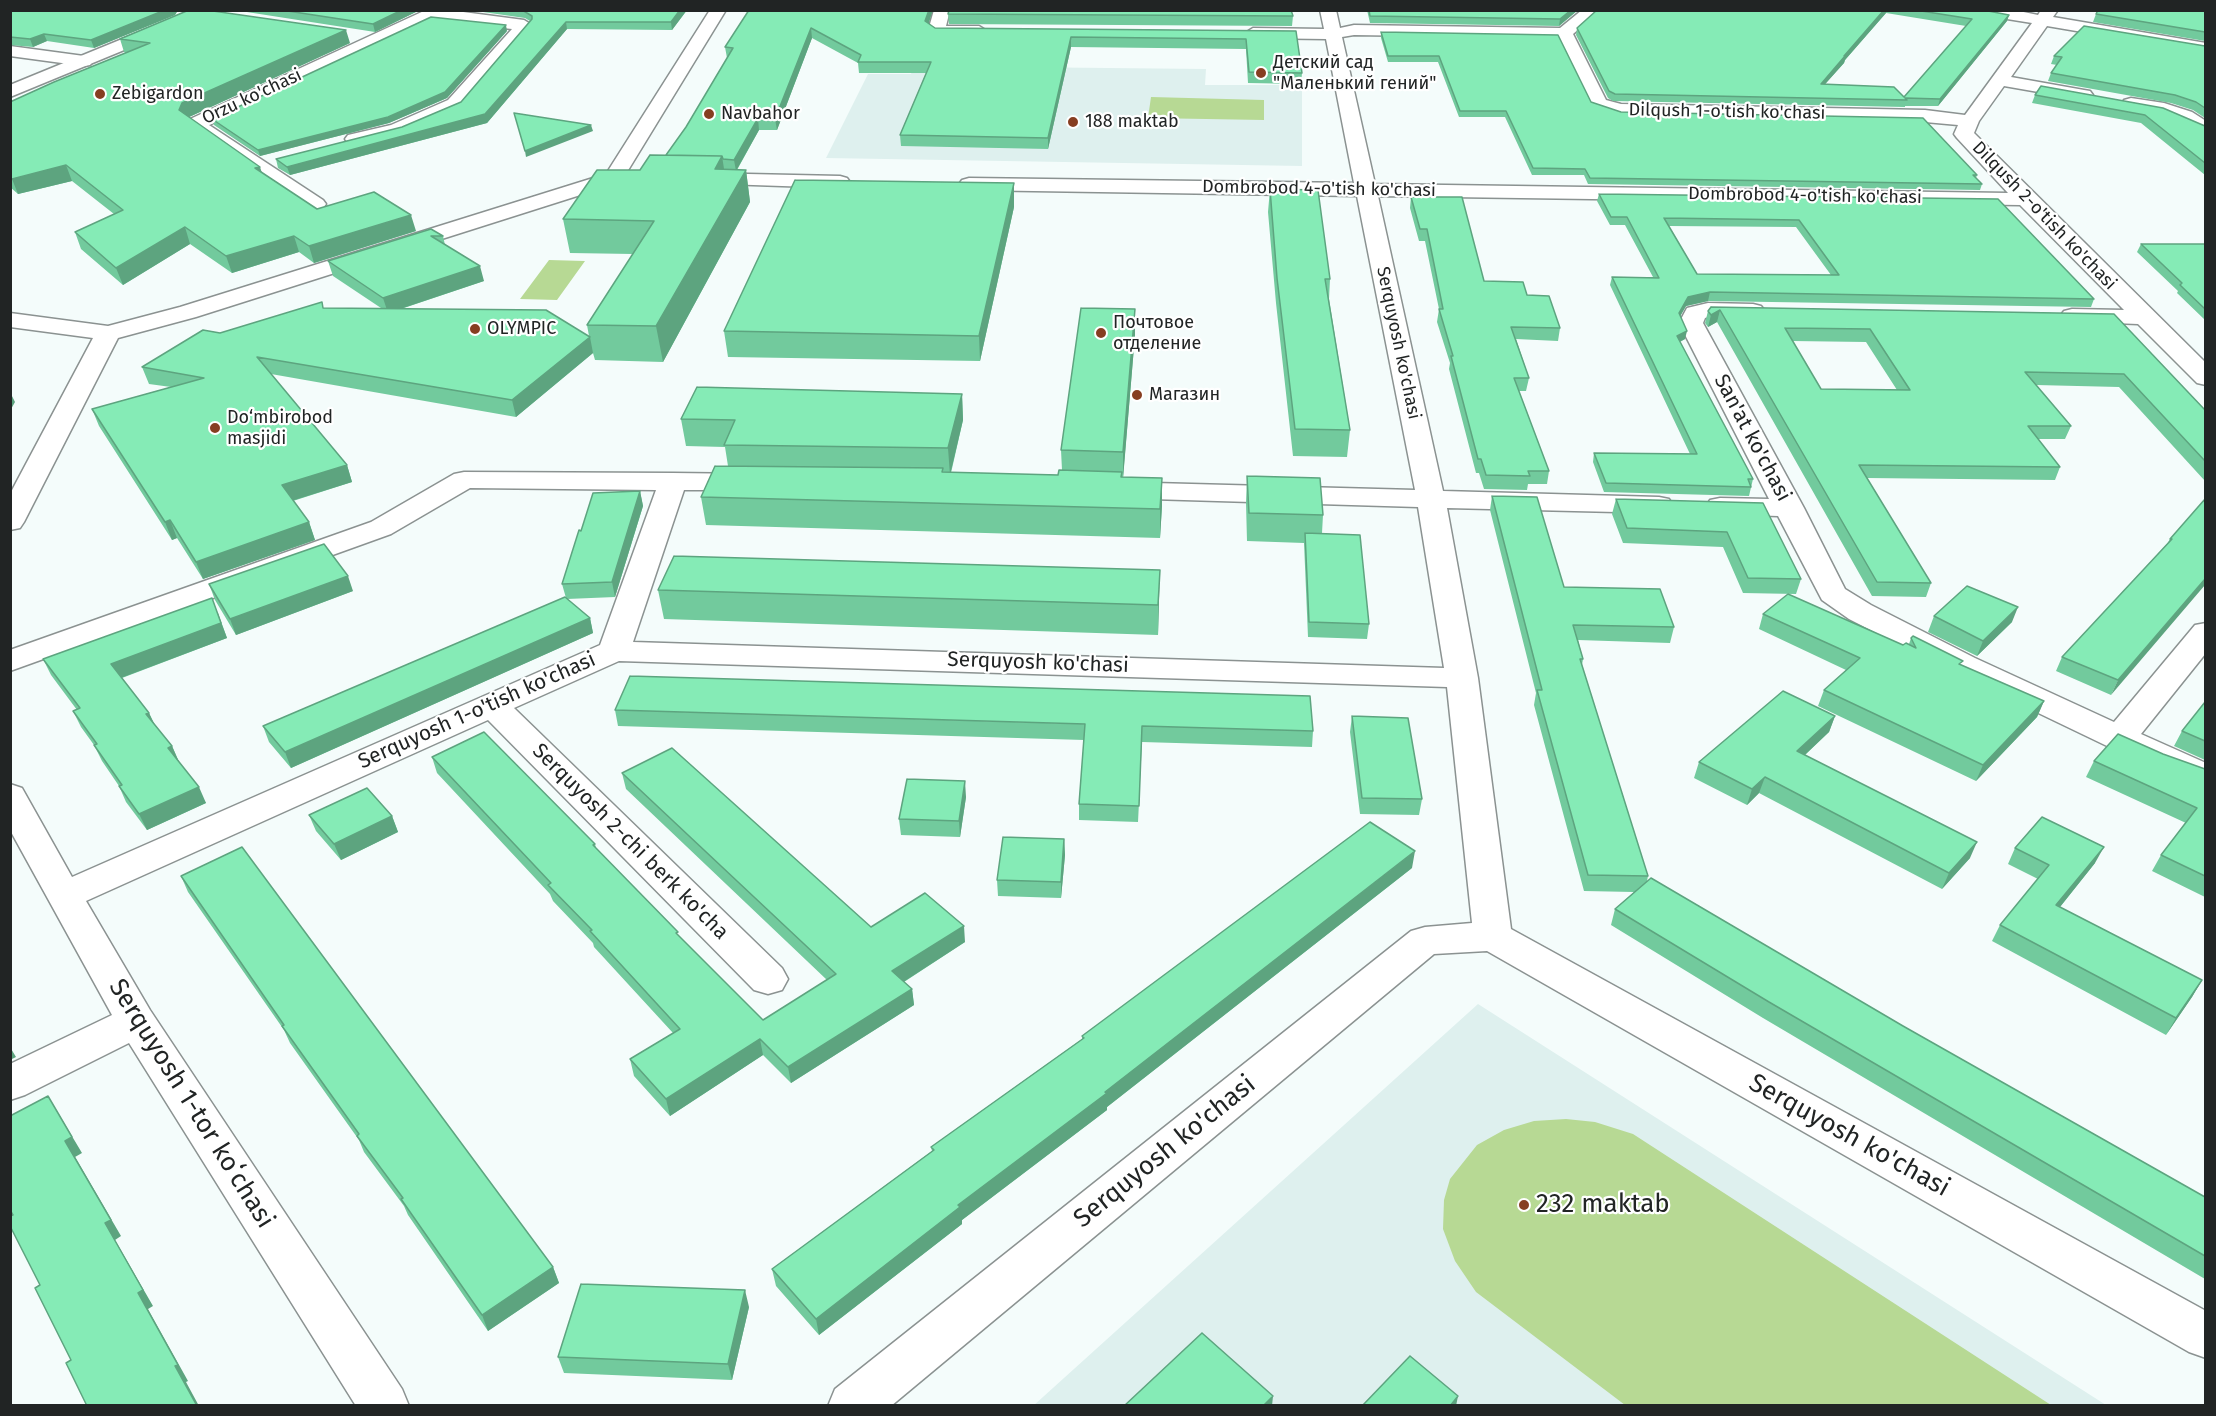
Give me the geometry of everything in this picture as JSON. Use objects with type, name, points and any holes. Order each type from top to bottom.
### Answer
[{"type":"street","points":[[613,178],[718,10]]},
{"type":"street","points":[[942,10],[936,31],[996,31]]},
{"type":"street","points":[[1241,33],[1331,22],[1354,30],[1564,33],[1593,10]]},
{"type":"street","points":[[1982,10],[2047,15],[2205,48]]},
{"type":"street","points":[[10,85],[200,13]]},
{"type":"street","points":[[343,142],[397,129],[455,105],[524,25],[436,13]]},
{"type":"street","name":"Orzu ko'chasi","points":[[316,204],[195,124],[436,13]]},
{"type":"street","name":"Dilqush 2-o'tish ko'chasi","points":[[2047,15],[1970,121],[1964,134],[2205,378]]},
{"type":"street","name":"Serquyosh ko'chasi","points":[[1331,22],[1431,499],[1462,678],[1493,936]]},
{"type":"street","name":"Dilqush 1-o'tish ko'chasi","points":[[1564,33],[1599,103],[1607,107],[1621,110],[1925,116],[1970,121]]},
{"type":"street","points":[[342,35],[376,39]]},
{"type":"street","points":[[10,51],[78,60]]},
{"type":"street","points":[[10,92],[78,60]]},
{"type":"street","points":[[2000,80],[2164,110],[2185,116],[2205,129]]},
{"type":"street","points":[[256,165],[278,159]]},
{"type":"street","points":[[10,320],[108,333],[188,312],[613,178],[648,178]]},
{"type":"street","points":[[683,179],[860,182]]},
{"type":"street","name":"Dombrobod 4-o'tish ko'chasi","points":[[953,183],[2026,199]]},
{"type":"street","name":"San'at ko'chasi","points":[[1779,311],[1708,310],[1695,314],[1691,323],[1790,508],[1833,594],[1860,612],[1964,665],[2205,777]]},
{"type":"street","points":[[2050,315],[2144,317]]},
{"type":"street","points":[[10,522],[108,333]]},
{"type":"street","points":[[10,661],[381,528],[464,480],[781,483]]},
{"type":"street","name":"Serquyosh 1-o'tish ko'chasi","points":[[64,896],[614,651],[673,481]]},
{"type":"street","points":[[1089,489],[1790,508]]},
{"type":"street","points":[[2119,738],[2205,632]]},
{"type":"street","name":"Serquyosh ko'chasi","points":[[614,651],[1462,678]]},
{"type":"street","name":"Serquyosh 2-chi berk ko'cha","points":[[491,704],[768,979]]},
{"type":"street","name":"Serquyosh 1-tor koʻchasi","points":[[10,796],[136,1021],[384,1406]]},
{"type":"street","name":"Serquyosh ko'chasi","points":[[853,1406],[1425,940],[1493,936],[2205,1336]]},
{"type":"street","points":[[10,1083],[136,1021]]},
{"type":"shaded area","name":"188 maktab","points":[[914,66],[1206,69],[1205,85],[1302,85],[1302,166],[826,158],[868,74],[911,74]]},
{"type":"shaded area","name":"232 maktab","points":[[1478,1004],[2106,1405],[1033,1406]]},
{"type":"green space","points":[[1151,97],[1264,100],[1264,120],[1148,118]]},
{"type":"green space","points":[[549,260],[585,261],[557,300],[520,299]]},
{"type":"green space","points":[[1566,1119],[1595,1122],[1633,1134],[2051,1405],[1625,1405],[1476,1292],[1455,1261],[1443,1229],[1444,1200],[1450,1179],[1477,1145],[1504,1130],[1534,1121]]},
{"type":"building","points":[[10,10],[165,10],[91,40],[44,34],[30,39],[10,37]]},
{"type":"building","points":[[189,10],[206,10],[346,30],[182,103],[179,110],[260,167],[255,168],[317,209],[374,192],[411,215],[309,246],[294,236],[226,256],[185,227],[116,268],[75,232],[123,210],[66,165],[12,179],[10,177],[10,102],[150,43],[120,39]]},
{"type":"building","points":[[281,10],[402,10],[373,24]]},
{"type":"building","points":[[522,10],[680,10],[671,22],[566,22],[485,114],[287,167],[276,159],[402,127],[461,102],[532,19],[532,16]]},
{"type":"building","points":[[749,10],[929,10],[925,21],[935,28],[1296,31],[1302,73],[1249,72],[1246,39],[1071,37],[1048,138],[900,135],[931,62],[858,62],[861,55],[811,28],[775,119],[758,118],[734,160],[723,159],[722,156],[666,155],[686,127],[733,48],[725,47]]},
{"type":"building","points":[[949,10],[1291,10],[1293,16],[948,14]]},
{"type":"building","points":[[1369,10],[1571,10],[1560,19],[1370,16]]},
{"type":"building","points":[[1597,10],[1884,10],[1821,84],[1894,87],[1904,97],[1972,19],[1915,10],[1983,10],[2009,15],[1940,99],[1905,98],[1907,100],[1615,94],[1609,91],[1577,28]]},
{"type":"building","points":[[2098,10],[2205,10],[2205,32],[2096,14]]},
{"type":"building","points":[[431,17],[506,25],[445,92],[388,117],[258,150],[212,119]]},
{"type":"building","points":[[2084,26],[2205,46],[2205,108],[2196,102],[2175,95],[2051,73],[2062,57],[2054,56]]},
{"type":"building","points":[[1381,32],[1558,35],[1591,102],[1621,112],[1923,118],[1977,175],[1973,175],[1982,184],[1590,178],[1585,169],[1533,168],[1506,111],[1460,111],[1439,56],[1388,56]]},
{"type":"building","points":[[2041,86],[2163,108],[2205,126],[2205,163],[2145,115],[2035,95]]},
{"type":"building","points":[[514,113],[591,125],[525,151]]},
{"type":"building","points":[[650,155],[722,156],[715,169],[746,170],[656,326],[587,325],[654,221],[563,219],[597,170],[640,170]]},
{"type":"building","points":[[795,180],[1014,183],[979,336],[724,331]]},
{"type":"building","points":[[1270,189],[1318,190],[1330,279],[1325,279],[1350,430],[1295,429],[1277,278]]},
{"type":"building","points":[[1599,194],[1998,199],[2094,299],[1710,292],[1688,297],[1679,313],[1687,331],[1677,336],[1753,479],[1748,479],[1751,487],[1606,483],[1594,453],[1697,454],[1612,277],[1659,278],[1627,217],[1611,217]],"holes":[[[1664,218],[1799,220],[1839,275],[1697,274]]]},
{"type":"building","points":[[1411,197],[1462,197],[1484,281],[1523,282],[1527,295],[1549,296],[1560,328],[1511,327],[1529,378],[1514,378],[1549,471],[1528,471],[1530,476],[1486,475],[1481,459],[1478,459],[1439,309],[1443,309],[1427,229],[1420,229]]},
{"type":"building","points":[[431,229],[443,236],[431,236],[480,266],[383,298],[328,261]]},
{"type":"building","points":[[2141,244],[2205,244],[2205,309],[2180,285],[2182,283]]},
{"type":"building","points":[[322,302],[323,308],[546,310],[590,337],[512,400],[257,357],[347,465],[282,485],[309,522],[196,562],[170,520],[165,522],[92,409],[204,378],[142,367],[203,330],[220,333]]},
{"type":"building","points":[[1711,307],[2114,314],[2205,410],[2205,461],[2124,374],[2025,372],[2071,426],[2028,426],[2060,467],[1859,465],[1931,583],[1877,582],[1720,310],[1711,315],[1708,311]],"holes":[[[1785,328],[1870,329],[1910,390],[1821,389]]]},
{"type":"building","points":[[1081,308],[1135,309],[1123,452],[1061,450]]},
{"type":"building","points":[[697,387],[962,394],[948,448],[724,445],[735,420],[681,419]]},
{"type":"building","points":[[715,466],[943,468],[942,472],[1058,475],[1059,470],[1122,472],[1121,477],[1162,478],[1160,509],[701,497]]},
{"type":"building","points":[[1247,476],[1320,478],[1323,515],[1249,513]]},
{"type":"building","points":[[640,491],[612,582],[562,584],[593,493]]},
{"type":"building","points":[[1492,496],[1537,497],[1564,587],[1660,589],[1674,627],[1573,625],[1583,659],[1580,659],[1648,876],[1588,875],[1537,690],[1542,690]]},
{"type":"building","points":[[1616,499],[1763,503],[1801,579],[1748,578],[1727,532],[1627,528]]},
{"type":"building","points":[[2205,499],[2205,579],[2118,680],[2062,657],[2172,539],[2170,539]]},
{"type":"building","points":[[1305,533],[1360,535],[1369,624],[1309,622]]},
{"type":"building","points":[[324,544],[348,576],[230,619],[209,584]]},
{"type":"building","points":[[674,556],[1160,570],[1158,605],[658,590]]},
{"type":"building","points":[[1967,586],[2018,607],[1983,641],[1934,616]]},
{"type":"building","points":[[1788,594],[1903,645],[1906,643],[1916,648],[1911,638],[1913,636],[1963,661],[1959,664],[2044,701],[1983,765],[1824,690],[1860,658],[1763,614]]},
{"type":"building","points":[[565,597],[590,618],[285,752],[263,726]]},
{"type":"building","points":[[212,598],[221,623],[111,664],[172,746],[168,748],[199,787],[139,814],[94,745],[97,744],[73,711],[80,708],[43,659]]},
{"type":"building","points":[[630,676],[1310,696],[1313,731],[1142,726],[1139,806],[1079,804],[1085,724],[615,710]]},
{"type":"building","points":[[1783,691],[1835,716],[1797,751],[1977,842],[1949,873],[1765,777],[1752,789],[1699,762]]},
{"type":"building","points":[[2205,702],[2205,741],[2182,731]]},
{"type":"building","points":[[1352,716],[1408,718],[1422,799],[1362,798]]},
{"type":"building","points":[[484,732],[595,844],[593,845],[678,932],[676,933],[763,1020],[836,974],[622,773],[672,748],[871,927],[925,893],[964,926],[892,971],[912,989],[788,1067],[760,1039],[666,1099],[630,1059],[680,1029],[590,931],[592,930],[548,885],[551,883],[432,757]]},
{"type":"building","points":[[2118,734],[2205,769],[2205,876],[2161,855],[2197,808],[2094,761]]},
{"type":"building","points":[[907,779],[965,781],[959,821],[899,819]]},
{"type":"building","points":[[367,788],[392,816],[334,844],[309,815]]},
{"type":"building","points":[[2042,817],[2104,847],[2056,905],[2202,980],[2176,1018],[2000,925],[2049,865],[2015,848]]},
{"type":"building","points":[[1370,822],[1415,851],[1105,1092],[1107,1093],[958,1205],[960,1207],[816,1319],[772,1269],[934,1150],[931,1147],[1084,1038],[1082,1036]]},
{"type":"building","points":[[1003,837],[1064,839],[1061,882],[997,880]]},
{"type":"building","points":[[242,847],[553,1267],[482,1315],[401,1199],[403,1198],[357,1136],[359,1134],[282,1026],[284,1025],[181,876]]},
{"type":"building","points":[[1651,878],[1903,1026],[2205,1197],[2205,1256],[1769,1002],[1615,909]]},
{"type":"building","points":[[48,1096],[72,1137],[65,1141],[111,1220],[105,1223],[143,1290],[138,1293],[178,1365],[175,1366],[197,1406],[87,1406],[66,1363],[71,1360],[35,1288],[40,1285],[10,1226],[10,1216],[13,1215],[10,1210],[10,1116]]},
{"type":"building","points":[[581,1284],[745,1290],[728,1364],[558,1357]]},
{"type":"building","points":[[1202,1333],[1273,1396],[1263,1406],[1124,1406]]},
{"type":"building","points":[[1410,1356],[1458,1396],[1450,1406],[1362,1406]]},
{"type":"place","name":"Детский сад \"Маленький гений\"","points":[[1261,73]]},
{"type":"place","name":"Zebigardon","points":[[100,94]]},
{"type":"place","name":"Navbahor","points":[[709,114]]},
{"type":"place","name":"188 maktab","points":[[1073,122]]},
{"type":"place","name":"OLYMPIC","points":[[475,329]]},
{"type":"place","name":"Почтовое отделение","points":[[1101,333]]},
{"type":"place","name":"Магазин","points":[[1137,395]]},
{"type":"place","name":"Do‘mbirobod masjidi","points":[[215,428]]},
{"type":"place","name":"232 maktab","points":[[1524,1205]]}]
